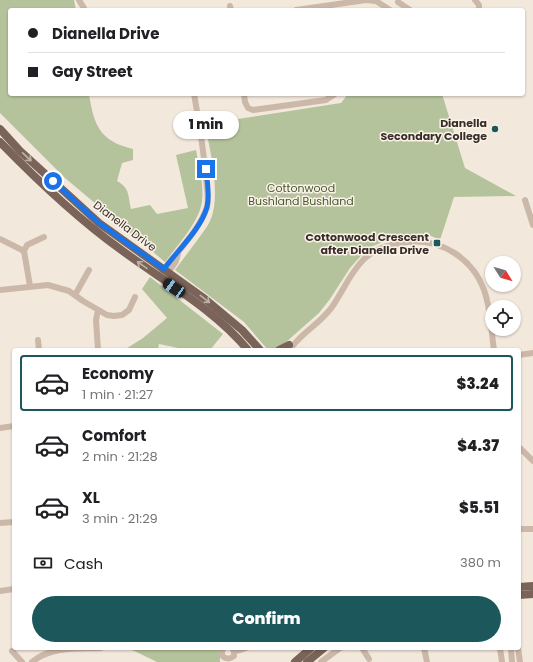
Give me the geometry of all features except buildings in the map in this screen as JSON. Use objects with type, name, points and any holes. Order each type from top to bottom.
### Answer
[{"type":"main road","name":"Dianella Drive","points":[[0,130],[20,151],[99,223],[166,270],[229,318],[258,348]]},
{"type":"main road","name":"Dianella Drive","points":[[0,142],[84,222],[120,250],[197,303],[225,326],[246,348]]},
{"type":"main road","points":[[254,342],[262,348]]},
{"type":"main road","points":[[521,587],[533,586]]},
{"type":"main road","points":[[521,595],[533,594]]},
{"type":"main road","points":[[295,662],[309,650]]},
{"type":"main road","points":[[307,662],[322,650]]},
{"type":"street","points":[[311,8],[371,0],[386,8]]},
{"type":"street","points":[[398,1],[407,8]]},
{"type":"street","points":[[160,278],[166,270],[170,260],[178,253],[201,220],[207,206],[206,169],[194,96]]},
{"type":"street","points":[[244,96],[248,108],[254,110],[326,100],[332,96]]},
{"type":"street","points":[[526,200],[533,225]]},
{"type":"street","points":[[30,286],[24,251],[28,245],[44,237]]},
{"type":"street","points":[[0,239],[24,251]]},
{"type":"street","points":[[286,348],[297,341],[331,309],[356,267],[372,253],[381,247],[391,244],[417,241],[440,245],[453,252],[464,260],[477,274],[484,290],[489,309],[494,348]]},
{"type":"street","points":[[74,294],[89,270]]},
{"type":"street","points":[[0,290],[48,285],[69,290],[98,310],[107,315],[114,316],[122,315],[129,310],[135,298]]},
{"type":"street","points":[[98,310],[96,320],[98,348]]},
{"type":"street","points":[[38,340],[39,348]]},
{"type":"street","points":[[521,355],[533,353]]},
{"type":"street","points":[[0,428],[12,426]]},
{"type":"street","points":[[521,449],[533,461]]},
{"type":"street","points":[[0,523],[12,522]]},
{"type":"street","points":[[521,529],[533,529]]},
{"type":"street","points":[[0,591],[12,589]]},
{"type":"street","points":[[32,662],[44,654],[57,650]]},
{"type":"street","points":[[223,650],[222,655],[224,659],[228,661],[233,657],[233,650]]},
{"type":"street","points":[[321,662],[337,650]]},
{"type":"street","points":[[363,650],[369,660]]},
{"type":"street","points":[[424,650],[427,662]]},
{"type":"street","points":[[500,650],[502,662]]},
{"type":"street","points":[[511,650],[512,662]]},
{"type":"street","points":[[518,650],[520,662]]},
{"type":"street","points":[[12,651],[22,662]]},
{"type":"green space","points":[[0,0],[74,0],[76,8],[8,8],[8,96],[89,96],[95,120],[106,137],[122,146],[133,149],[133,160],[122,163],[117,181],[124,186],[129,196],[131,209],[150,205],[157,214],[188,208],[176,155],[196,150],[202,189],[202,202],[197,218],[187,234],[165,262],[65,178],[0,113]]},
{"type":"green space","name":"Cottonwood Bushland Bushland","points":[[346,96],[443,96],[465,168],[516,196],[454,197],[440,240],[429,235],[388,240],[368,248],[350,268],[319,313],[279,348],[266,348],[244,322],[175,270],[208,225],[215,202],[214,175],[205,124],[341,103]]},
{"type":"green space","points":[[150,277],[223,334],[212,348],[178,348],[159,344],[158,348],[127,348],[143,338],[167,318],[142,289]]},
{"type":"green space","points":[[132,650],[220,650],[220,662],[157,662]]},
{"type":"place","name":"Dianella Secondary College","points":[[495,129]]},
{"type":"place","name":"Cottonwood Crescent after Dianella Drive","points":[[437,243]]},
{"type":"route","points":[[53,181],[99,223],[164,269],[170,260],[178,253],[201,220],[207,206],[208,191],[206,169]]}]
